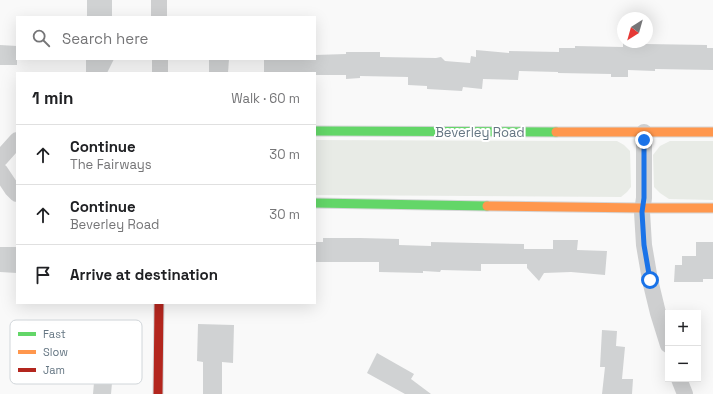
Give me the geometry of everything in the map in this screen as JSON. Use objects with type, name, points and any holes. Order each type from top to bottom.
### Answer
[{"type":"street","points":[[159,0],[159,16]]},
{"type":"street","points":[[160,60],[160,72]]},
{"type":"street","name":"Beverley Road","points":[[316,131],[713,132]]},
{"type":"street","points":[[644,132],[644,198],[642,212],[644,245],[646,263],[665,334]]},
{"type":"street","points":[[0,159],[16,141]]},
{"type":"street","points":[[0,171],[16,193]]},
{"type":"street","points":[[316,203],[713,208]]},
{"type":"street","points":[[158,394],[159,304]]},
{"type":"street","points":[[681,382],[685,394]]},
{"type":"shaded area","points":[[316,140],[617,141],[630,151],[631,187],[621,197],[316,195]]},
{"type":"shaded area","points":[[670,141],[713,141],[713,200],[669,199],[654,187],[653,155],[660,146]]},
{"type":"building","points":[[87,0],[112,0],[112,16],[87,16]]},
{"type":"building","points":[[653,44],[707,45],[707,48],[713,48],[713,70],[628,70],[628,77],[611,77],[611,74],[519,71],[518,80],[483,79],[482,89],[463,87],[462,91],[427,89],[427,86],[408,85],[408,77],[360,76],[360,78],[346,79],[346,75],[316,75],[316,72],[264,72],[264,60],[316,60],[316,55],[346,54],[346,52],[380,52],[380,57],[441,57],[445,61],[470,63],[471,56],[476,57],[476,50],[509,53],[509,51],[559,52],[559,48],[575,48],[575,46],[653,48]]},
{"type":"building","points":[[0,45],[16,46],[17,65],[0,65]]},
{"type":"building","points":[[86,60],[114,60],[108,72],[86,72]]},
{"type":"building","points":[[209,60],[229,60],[228,72],[209,72]]},
{"type":"building","points":[[323,238],[399,239],[399,245],[431,246],[431,242],[524,244],[524,249],[553,249],[553,240],[578,240],[577,250],[607,251],[605,275],[571,272],[544,273],[539,281],[527,268],[527,264],[481,264],[481,271],[441,270],[440,272],[423,271],[423,273],[379,272],[379,262],[316,262],[316,242],[323,242]]},
{"type":"building","points":[[696,242],[713,242],[713,279],[703,279],[703,282],[674,282],[675,265],[682,265],[682,256],[696,256]]},
{"type":"building","points":[[0,247],[16,247],[16,273],[0,272]]},
{"type":"building","points":[[198,324],[234,325],[233,363],[222,362],[222,394],[203,394],[203,362],[197,361]]},
{"type":"building","points":[[602,330],[617,331],[616,346],[625,347],[622,379],[633,379],[632,394],[602,394],[605,367],[600,367]]},
{"type":"building","points":[[377,353],[414,374],[411,379],[431,394],[405,394],[367,373]]},
{"type":"building","points":[[94,384],[112,384],[111,394],[93,394]]},
{"type":"traffic: fast","points":[[316,131],[556,132]]},
{"type":"traffic: fast","points":[[316,203],[487,206]]},
{"type":"traffic: slow","points":[[556,132],[713,132]]},
{"type":"traffic: slow","points":[[487,206],[713,208]]},
{"type":"traffic: jam","points":[[158,394],[159,304]]},
{"type":"route","points":[[644,140],[644,198],[642,212],[646,263],[650,280]]}]
